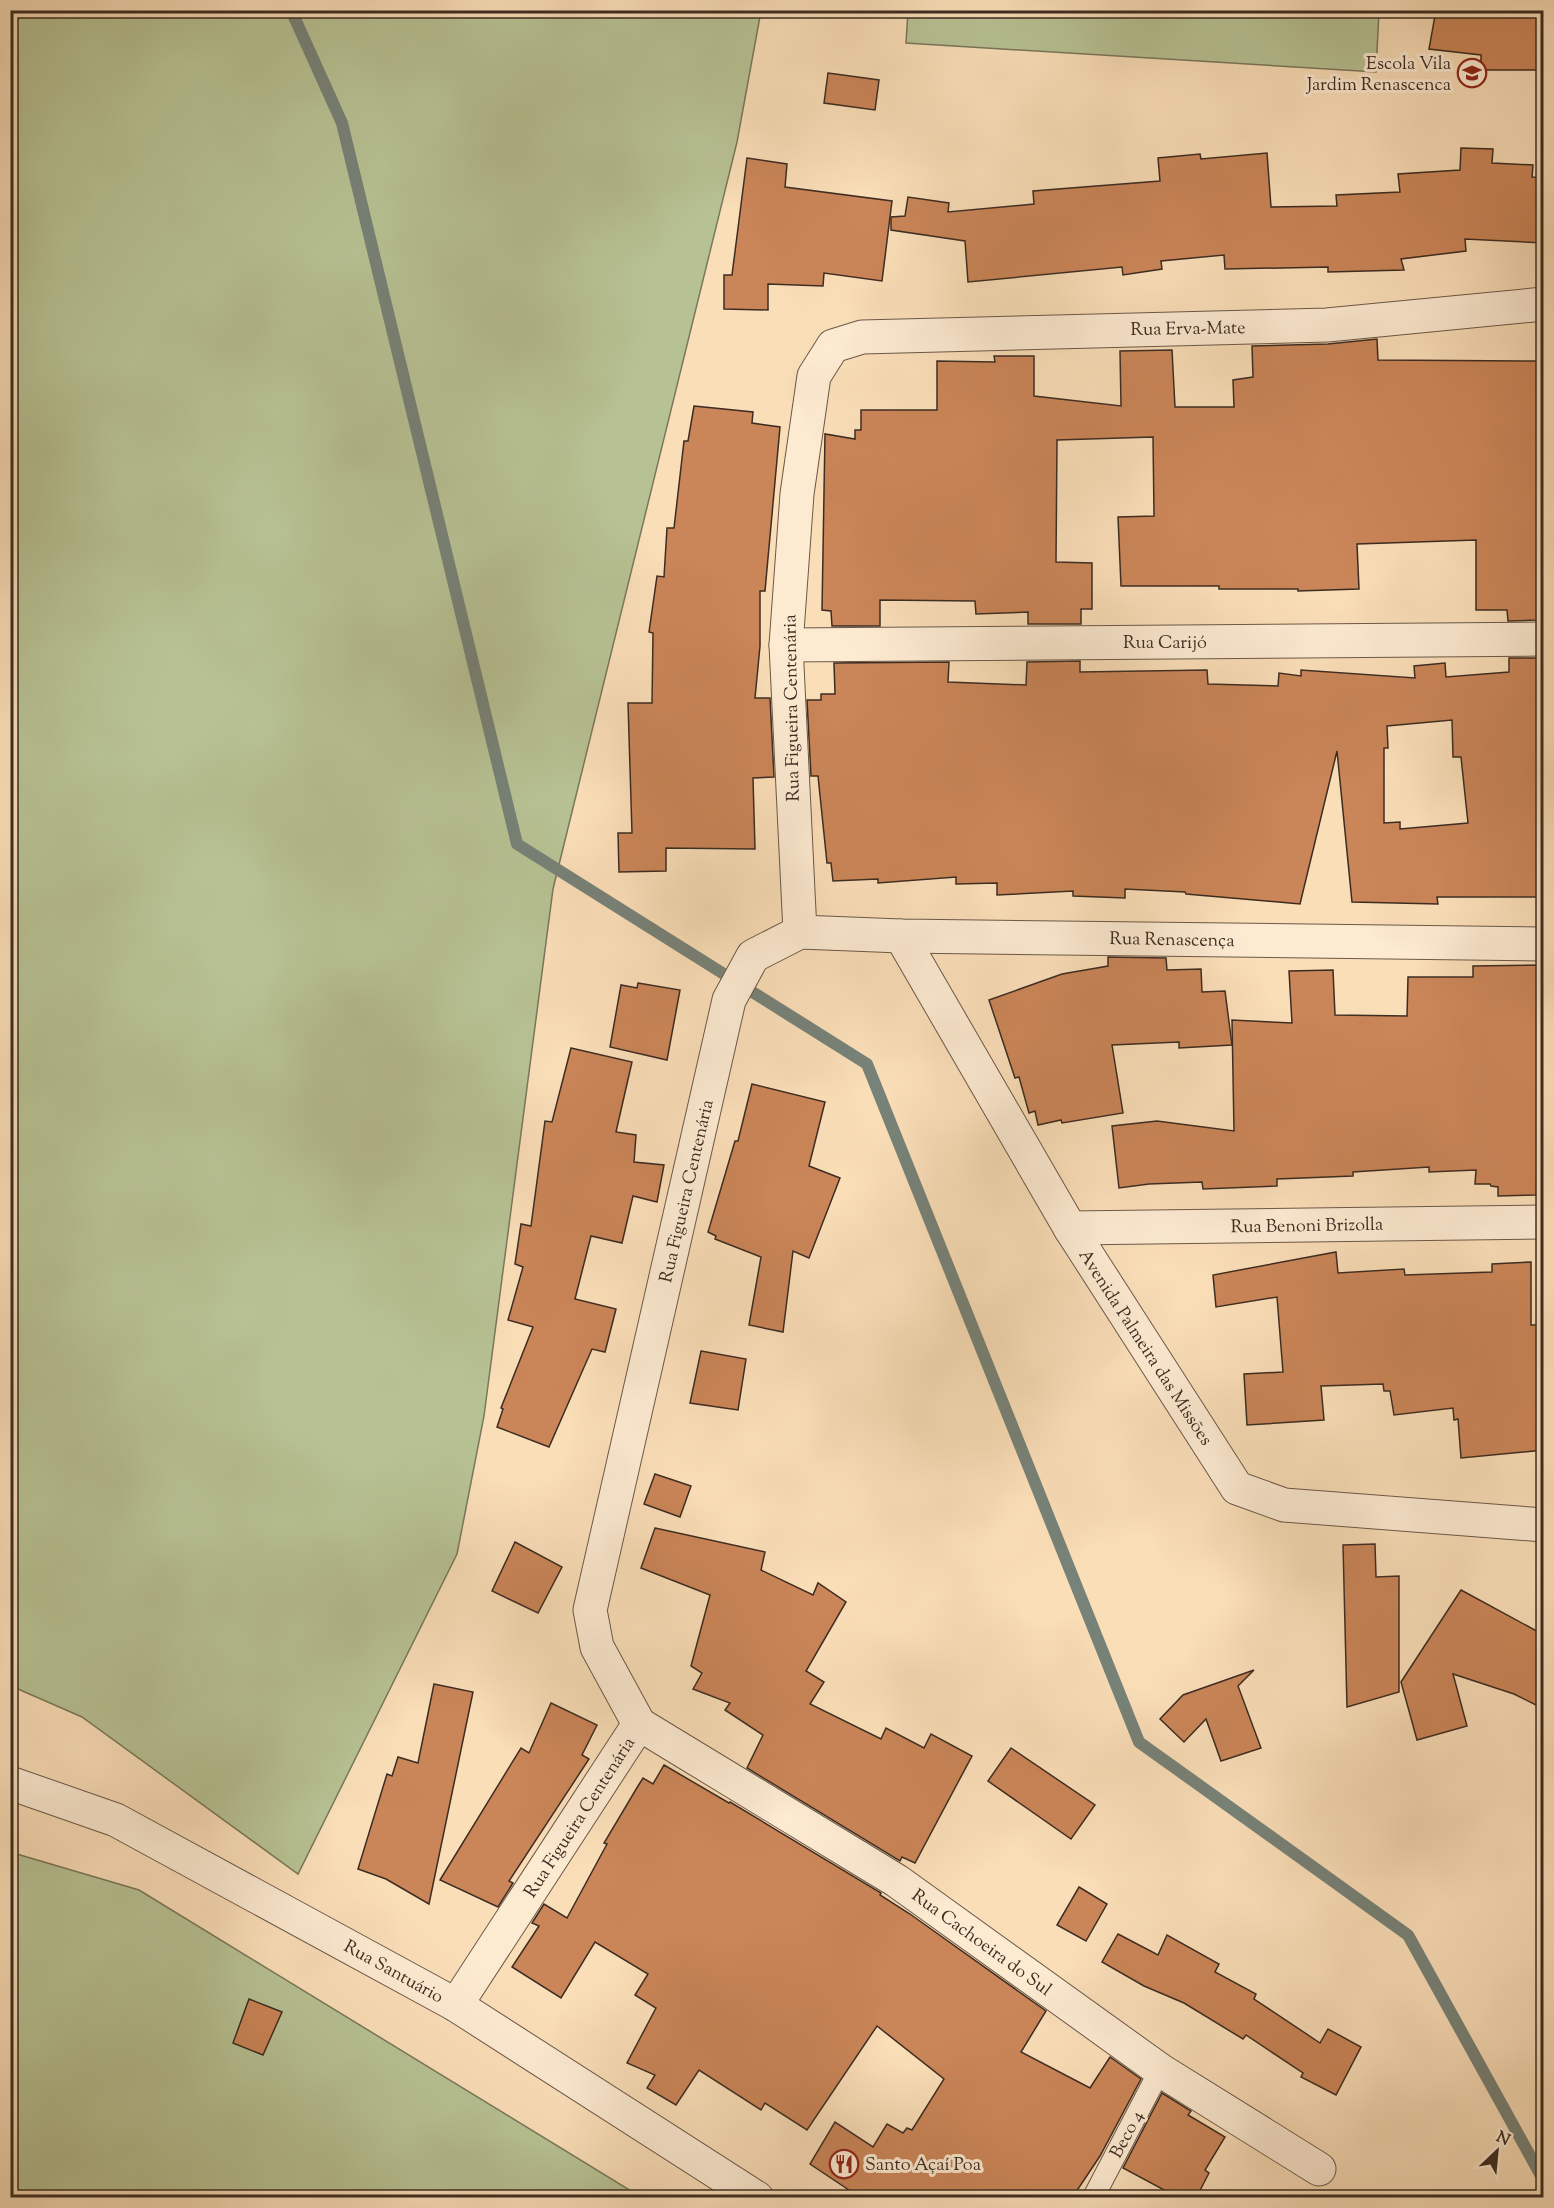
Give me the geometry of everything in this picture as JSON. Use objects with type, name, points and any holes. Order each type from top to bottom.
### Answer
[{"type":"street","name":"Rua Erva-Mate","points":[[833,346],[862,337],[1328,325],[1544,304]]},
{"type":"street","name":"Rua Figueira Centenária","points":[[456,2005],[639,1724],[597,1647],[590,1610],[729,1000],[753,956],[800,932],[786,645],[796,494],[814,376],[833,346]]},
{"type":"street","name":"Rua Carijó","points":[[786,645],[1544,639]]},
{"type":"street","name":"Rua Renascença","points":[[800,932],[901,936],[1544,944]]},
{"type":"street","name":"Avenida Palmeira das Missões","points":[[901,936],[1070,1228],[1237,1488],[1284,1505],[1544,1524]]},
{"type":"street","name":"Rua Benoni Brizolla","points":[[1070,1228],[1544,1222]]},
{"type":"street","name":"Rua Cachoeira do Sul","points":[[639,1724],[897,1881],[1160,2070],[1319,2169]]},
{"type":"street","name":"Rua Santuário","points":[[10,1783],[116,1820],[456,2005],[757,2198]]},
{"type":"lane","name":"Beco 4","points":[[1093,2198],[1160,2070]]},
{"type":"green space","points":[[11,10],[761,11],[737,142],[553,889],[484,1416],[457,1554],[298,1874],[82,1717],[11,1686]]},
{"type":"green space","points":[[908,10],[1379,11],[1376,72],[906,43]]},
{"type":"green space","points":[[10,1852],[139,1890],[641,2197],[11,2197]]},
{"type":"building","points":[[1436,10],[1544,12],[1544,70],[1481,70],[1481,55],[1429,49]]},
{"type":"building","points":[[828,73],[879,80],[875,110],[824,103]]},
{"type":"building","points":[[1461,148],[1493,149],[1492,163],[1533,165],[1532,177],[1544,178],[1544,243],[1465,239],[1466,251],[1401,259],[1404,270],[1328,272],[1328,267],[1225,269],[1224,255],[1161,261],[1162,269],[1123,275],[1122,267],[968,282],[965,241],[891,230],[891,217],[905,216],[908,197],[949,203],[948,212],[1034,204],[1033,191],[1160,181],[1158,158],[1200,154],[1201,159],[1267,153],[1271,207],[1337,206],[1336,195],[1400,192],[1398,174],[1460,170]]},
{"type":"building","points":[[747,158],[787,164],[785,187],[892,201],[882,281],[824,273],[823,286],[768,284],[768,310],[724,309],[724,275],[732,275]]},
{"type":"building","points":[[1377,339],[1378,360],[1544,361],[1544,607],[1537,607],[1537,620],[1508,621],[1507,610],[1476,610],[1476,540],[1357,544],[1359,589],[1298,591],[1298,589],[1219,589],[1219,586],[1121,586],[1118,517],[1154,516],[1153,437],[1057,440],[1056,562],[1092,563],[1092,609],[1081,609],[1081,624],[1028,624],[1028,612],[976,614],[975,601],[880,600],[880,626],[832,626],[831,611],[822,610],[825,434],[855,439],[855,430],[861,430],[861,410],[937,410],[937,361],[995,362],[994,356],[1034,356],[1034,396],[1121,406],[1120,351],[1172,350],[1175,407],[1234,407],[1233,380],[1253,377],[1252,346],[1328,344]]},
{"type":"building","points":[[694,406],[753,412],[752,423],[780,427],[765,591],[760,591],[760,646],[755,698],[770,698],[774,777],[753,778],[755,849],[666,848],[666,871],[619,872],[618,833],[632,833],[628,703],[652,703],[653,633],[649,632],[657,576],[664,577],[667,528],[674,528],[684,441],[688,441]]},
{"type":"building","points":[[1509,658],[1537,658],[1539,701],[1544,701],[1544,897],[1437,897],[1438,904],[1352,902],[1337,751],[1300,904],[1186,894],[1185,892],[1125,889],[1125,898],[1073,896],[1073,891],[997,895],[997,883],[956,884],[956,877],[878,883],[878,879],[833,881],[831,863],[827,863],[818,776],[811,776],[807,700],[821,700],[821,694],[835,694],[834,663],[949,662],[948,682],[1026,685],[1027,662],[1080,661],[1080,672],[1207,670],[1208,684],[1278,686],[1279,673],[1301,676],[1301,670],[1415,678],[1414,666],[1445,663],[1446,677],[1509,672]],"holes":[[[1452,720],[1453,757],[1461,757],[1468,823],[1400,829],[1400,822],[1384,823],[1384,748],[1388,748],[1387,726]]]},
{"type":"building","points":[[1108,957],[1166,958],[1167,970],[1201,969],[1202,992],[1225,991],[1232,1045],[1179,1048],[1179,1042],[1112,1045],[1123,1113],[1038,1125],[1035,1111],[1029,1113],[1019,1077],[1015,1078],[989,1000],[1062,974],[1108,966]]},
{"type":"building","points":[[1544,965],[1544,1173],[1537,1173],[1536,1195],[1498,1196],[1498,1187],[1490,1184],[1475,1184],[1476,1170],[1429,1172],[1429,1167],[1353,1172],[1353,1176],[1277,1179],[1277,1186],[1203,1189],[1202,1182],[1149,1184],[1119,1188],[1112,1126],[1157,1121],[1234,1131],[1232,1020],[1292,1023],[1289,971],[1333,970],[1335,1015],[1407,1016],[1408,977],[1473,977],[1473,966]]},
{"type":"building","points":[[638,983],[680,990],[667,1060],[610,1047],[621,985],[637,988]]},
{"type":"building","points":[[571,1048],[632,1062],[616,1132],[636,1135],[634,1162],[664,1165],[657,1202],[633,1196],[622,1243],[591,1236],[575,1299],[616,1309],[605,1352],[592,1349],[549,1447],[497,1427],[503,1409],[501,1408],[533,1327],[508,1320],[523,1267],[515,1264],[521,1224],[531,1226],[545,1121],[552,1122]]},
{"type":"building","points":[[752,1084],[825,1102],[809,1166],[840,1178],[809,1258],[793,1251],[783,1332],[749,1325],[761,1257],[715,1239],[716,1236],[708,1232],[735,1141],[738,1141]]},
{"type":"building","points":[[1336,1252],[1338,1273],[1404,1269],[1405,1275],[1492,1272],[1492,1264],[1531,1262],[1531,1325],[1544,1325],[1544,1450],[1461,1458],[1458,1419],[1454,1420],[1453,1408],[1394,1415],[1390,1391],[1384,1391],[1383,1384],[1321,1386],[1324,1420],[1247,1425],[1244,1374],[1283,1372],[1277,1297],[1216,1307],[1213,1275]]},
{"type":"building","points":[[701,1351],[746,1359],[738,1410],[690,1403]]},
{"type":"building","points":[[655,1474],[691,1486],[680,1517],[644,1504]]},
{"type":"building","points":[[655,1528],[765,1552],[761,1570],[813,1595],[818,1583],[846,1602],[806,1671],[824,1682],[810,1704],[881,1739],[886,1728],[924,1748],[931,1734],[972,1756],[915,1863],[902,1857],[900,1861],[747,1768],[763,1735],[725,1710],[730,1703],[693,1689],[702,1673],[691,1666],[710,1595],[641,1568]]},
{"type":"building","points":[[515,1542],[562,1567],[538,1613],[492,1591]]},
{"type":"building","points":[[1375,1544],[1376,1577],[1399,1576],[1399,1692],[1347,1707],[1343,1545]]},
{"type":"building","points":[[1461,1590],[1544,1635],[1544,1709],[1514,1694],[1453,1674],[1467,1726],[1417,1740],[1401,1682]]},
{"type":"building","points":[[1254,1670],[1238,1686],[1261,1748],[1221,1761],[1206,1719],[1184,1742],[1160,1719],[1183,1695]]},
{"type":"building","points":[[434,1684],[473,1692],[429,1904],[386,1879],[358,1869],[387,1774],[392,1776],[398,1757],[418,1763]]},
{"type":"building","points":[[551,1703],[597,1725],[582,1755],[589,1759],[509,1881],[513,1883],[498,1907],[440,1880],[521,1748],[529,1753]]},
{"type":"building","points":[[1011,1748],[1095,1805],[1071,1839],[988,1781]]},
{"type":"building","points":[[664,1765],[881,1893],[880,1895],[1046,2011],[1021,2052],[1090,2088],[1110,2057],[1141,2079],[1100,2156],[1072,2198],[861,2198],[810,2164],[835,2122],[873,2147],[887,2124],[903,2133],[907,2128],[912,2130],[944,2079],[877,2026],[807,2130],[765,2103],[761,2110],[699,2070],[676,2105],[647,2088],[655,2075],[627,2063],[656,2008],[635,1995],[648,1974],[595,1942],[561,1998],[512,1967],[539,1926],[532,1923],[544,1904],[567,1918],[607,1844],[604,1843],[643,1778],[653,1784]]},
{"type":"building","points":[[1079,1887],[1107,1904],[1086,1941],[1057,1925]]},
{"type":"building","points":[[1118,1934],[1158,1955],[1167,1935],[1219,1964],[1215,1972],[1256,1994],[1254,1999],[1320,2043],[1328,2029],[1361,2047],[1336,2095],[1301,2077],[1303,2073],[1246,2035],[1243,2039],[1184,2003],[1144,1986],[1102,1962]]},
{"type":"building","points":[[249,1999],[282,2012],[263,2055],[233,2043]]},
{"type":"building","points":[[1162,2093],[1191,2111],[1188,2115],[1225,2137],[1205,2170],[1209,2173],[1196,2198],[1179,2198],[1123,2168]]},
{"type":"waterway","points":[[291,10],[342,123],[517,844],[867,1064],[1139,1742],[1408,1935],[1544,2181]]},
{"type":"place","name":"Escola Vila Jardim Renascenca","points":[[1472,73]]},
{"type":"place","name":"Santo Açaí Poa","points":[[844,2164]]}]
